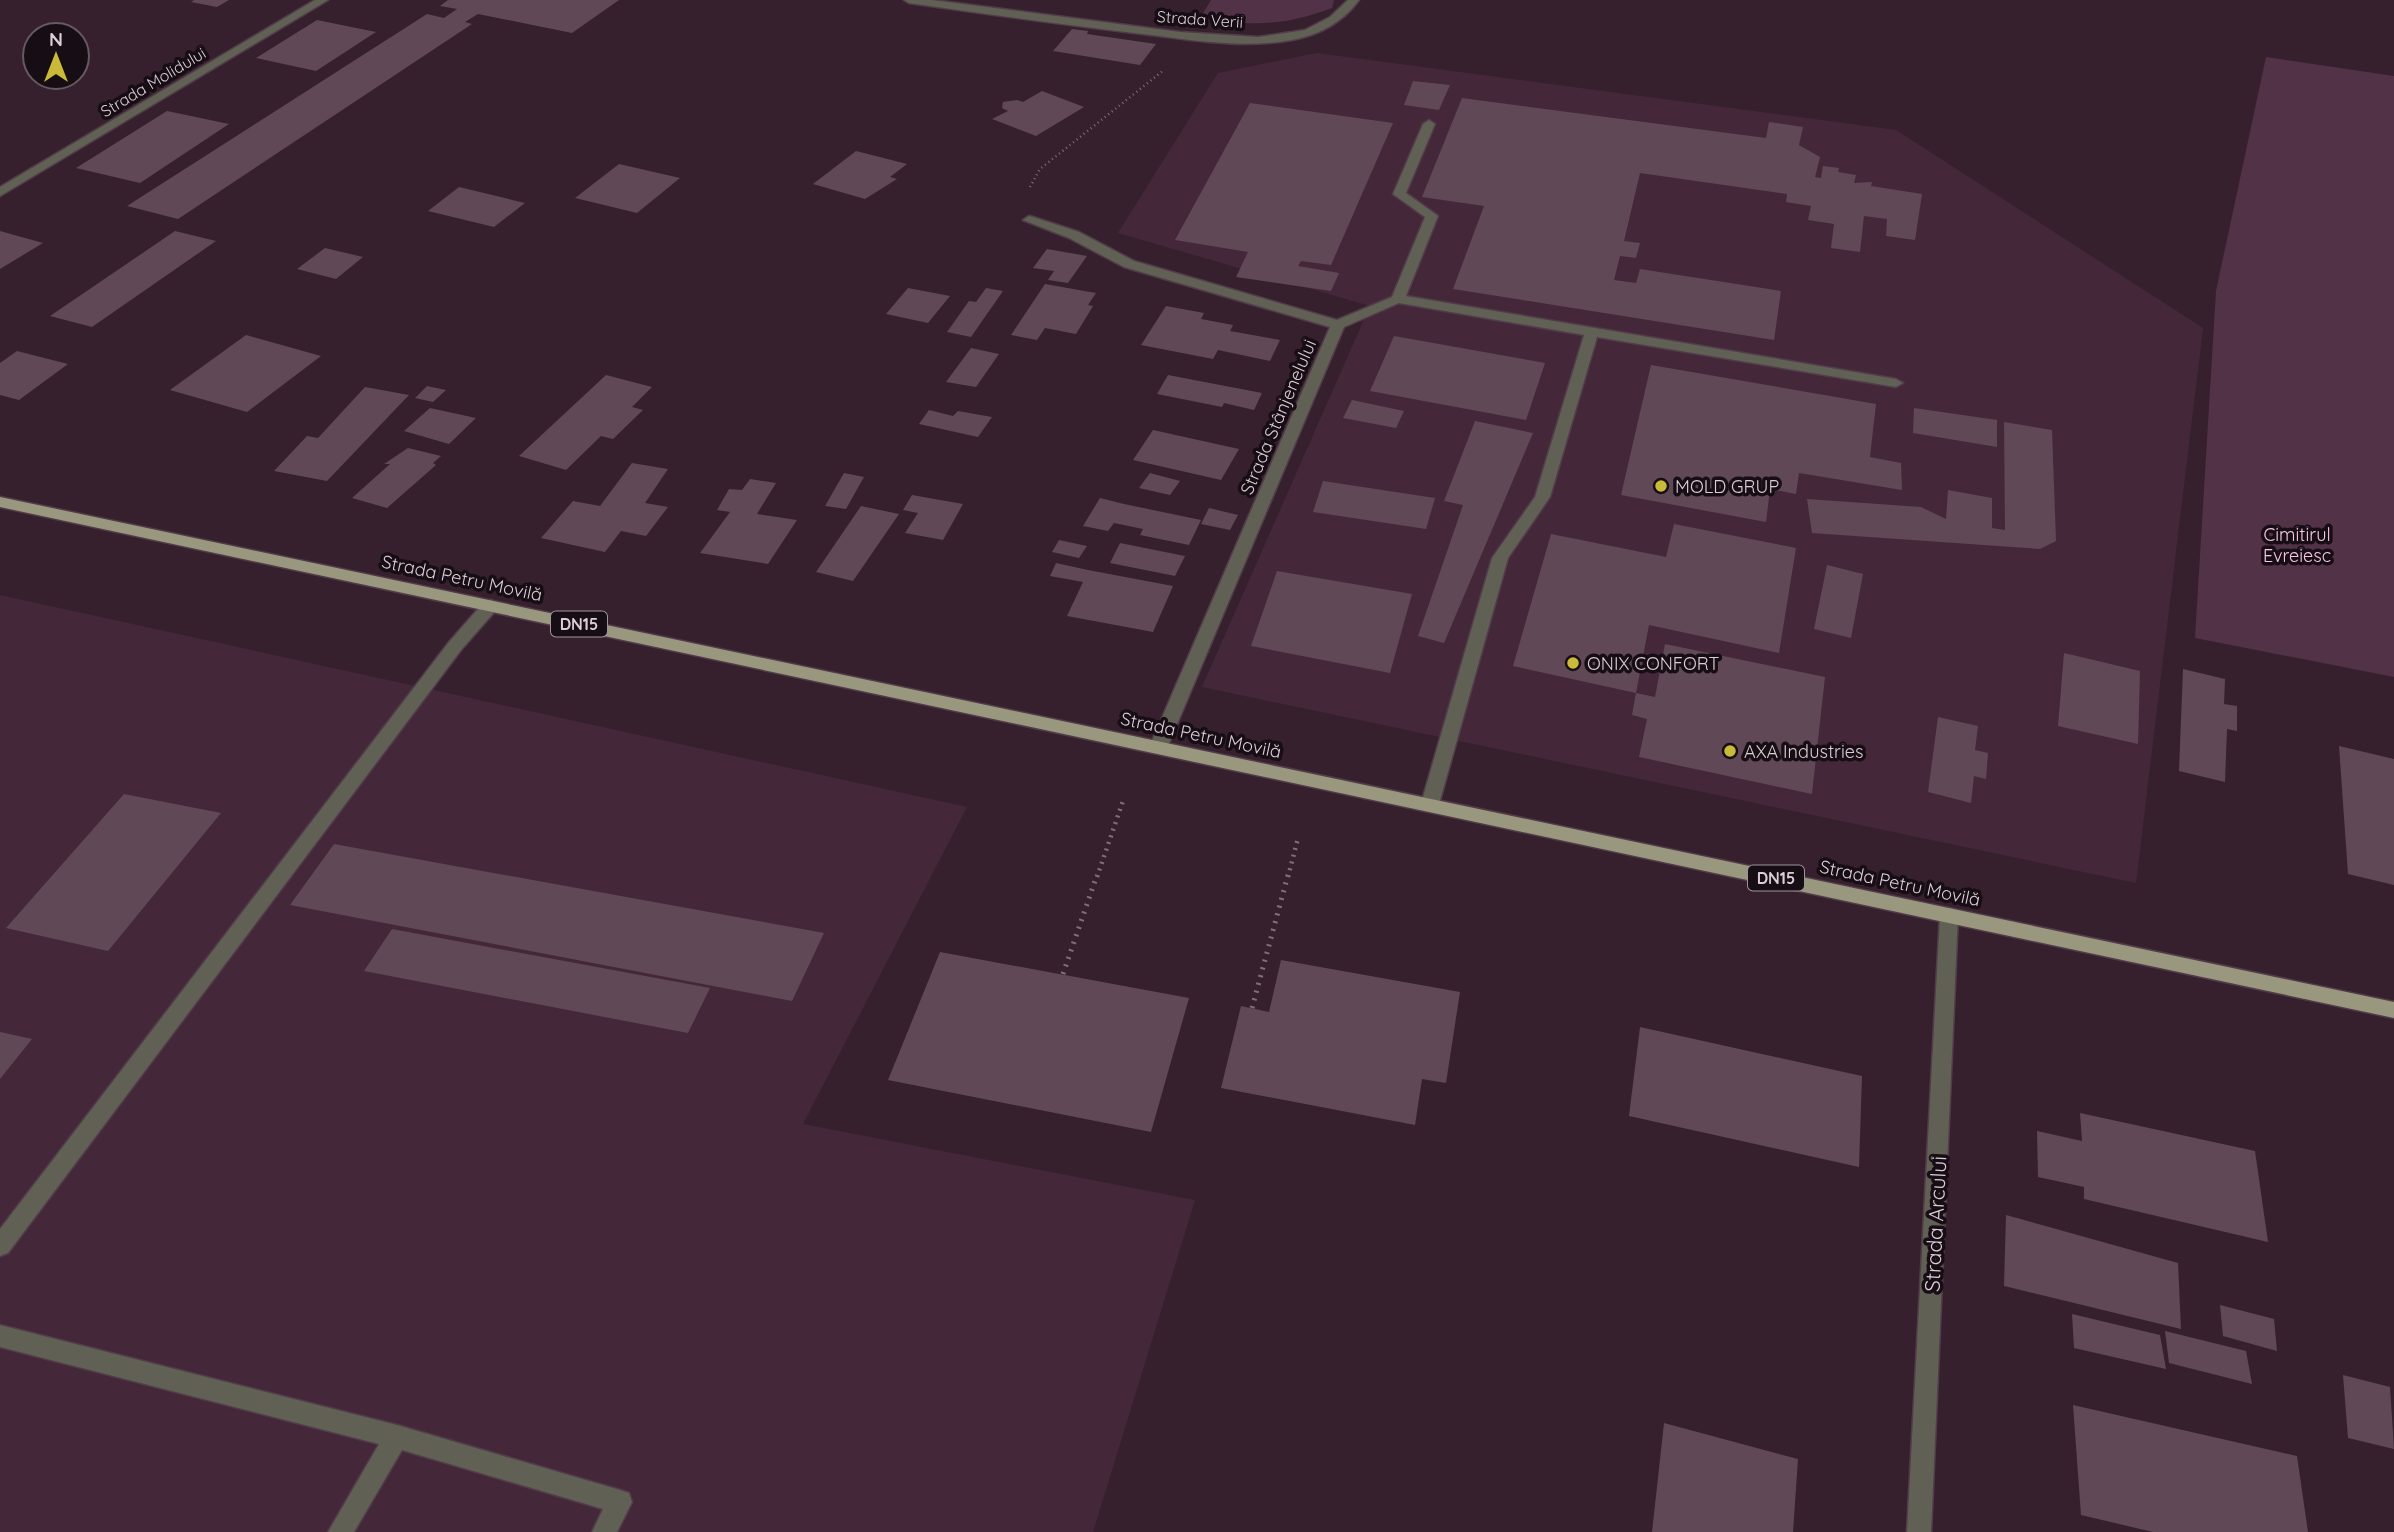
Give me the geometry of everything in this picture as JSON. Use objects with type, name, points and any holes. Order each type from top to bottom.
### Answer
[{"type":"main road","name":"Strada Petru Movilă","points":[[0,502],[2394,1010]]},
{"type":"street","name":"Strada Molidului","points":[[0,192],[323,0]]},
{"type":"street","name":"Strada Verii","points":[[909,0],[1197,37],[1290,38],[1318,28],[1343,13],[1354,0]]},
{"type":"street","points":[[1398,299],[1432,216],[1399,194],[1429,124]]},
{"type":"street","name":"Strada Stânjenelului","points":[[1028,220],[1074,235],[1129,264],[1338,325],[1158,748]]},
{"type":"street","points":[[1338,325],[1398,299],[1896,383]]},
{"type":"street","points":[[1430,804],[1500,558],[1542,496],[1592,332]]},
{"type":"street","points":[[0,1246],[455,646],[491,605]]},
{"type":"street","name":"Strada Arcului","points":[[1919,1532],[1949,915]]},
{"type":"street","points":[[0,1336],[397,1437],[620,1502],[604,1532]]},
{"type":"street","points":[[340,1532],[397,1437]]},
{"type":"path","points":[[1028,220],[1041,210],[1029,191],[1040,169],[1155,80],[1197,37]]},
{"type":"path","points":[[1063,974],[1124,798]]},
{"type":"path","points":[[1252,1008],[1298,838]]},
{"type":"shaded area","points":[[1317,53],[1896,130],[2203,328],[2136,883],[1202,687],[1370,306],[1118,233],[1218,73]]},
{"type":"shaded area","points":[[0,595],[967,807],[803,1124],[1195,1200],[1093,1532],[0,1532]]},
{"type":"green space","points":[[1211,0],[1334,0],[1332,8],[1281,22],[1199,20]]},
{"type":"green space","name":"Cimitirul Evreiesc","points":[[2266,57],[2394,76],[2394,677],[2195,638],[2216,291]]},
{"type":"building","points":[[229,0],[217,7],[191,2]]},
{"type":"building","points":[[448,0],[619,0],[572,33],[478,14],[465,22],[472,24],[178,219],[127,206],[427,14],[444,18],[457,9],[440,6]]},
{"type":"building","points":[[317,20],[376,32],[316,71],[256,58]]},
{"type":"building","points":[[1072,29],[1088,31],[1087,34],[1156,44],[1140,65],[1053,51]]},
{"type":"building","points":[[1413,81],[1450,85],[1439,110],[1404,105]]},
{"type":"building","points":[[1042,91],[1084,107],[1036,136],[992,119],[1008,111],[1002,108],[1003,102],[1023,102]]},
{"type":"building","points":[[1462,98],[1766,138],[1769,122],[1803,127],[1799,145],[1820,157],[1815,177],[1821,178],[1823,166],[1839,168],[1838,172],[1856,175],[1854,183],[1872,182],[1871,186],[1922,194],[1915,240],[1886,236],[1887,219],[1864,216],[1860,252],[1831,248],[1834,224],[1808,220],[1811,206],[1786,202],[1787,194],[1640,173],[1624,241],[1640,243],[1636,258],[1620,256],[1614,280],[1636,283],[1640,269],[1781,291],[1774,340],[1453,289],[1484,206],[1422,197]]},
{"type":"building","points":[[1250,103],[1393,123],[1331,265],[1301,261],[1298,266],[1339,273],[1331,291],[1236,277],[1248,252],[1175,240]]},
{"type":"building","points":[[167,111],[229,124],[140,183],[76,168]]},
{"type":"building","points":[[856,151],[907,164],[890,177],[897,179],[865,199],[813,184]]},
{"type":"building","points":[[619,164],[680,178],[637,213],[575,198]]},
{"type":"building","points":[[459,187],[525,203],[494,227],[428,211]]},
{"type":"building","points":[[0,231],[43,243],[0,269]]},
{"type":"building","points":[[175,231],[216,241],[92,327],[50,316]]},
{"type":"building","points":[[325,248],[363,257],[336,279],[297,269]]},
{"type":"building","points":[[1047,249],[1087,256],[1068,283],[1048,280],[1054,271],[1033,268]]},
{"type":"building","points":[[1045,284],[1096,293],[1088,305],[1093,306],[1076,334],[1045,328],[1037,340],[1011,335]]},
{"type":"building","points":[[908,288],[950,296],[928,323],[886,314]]},
{"type":"building","points":[[986,288],[1003,291],[971,337],[947,332],[969,301],[976,302]]},
{"type":"building","points":[[1166,306],[1204,313],[1201,319],[1233,325],[1230,331],[1280,340],[1270,361],[1218,350],[1213,359],[1141,345]]},
{"type":"building","points":[[246,335],[321,356],[247,412],[170,390]]},
{"type":"building","points":[[1394,336],[1545,363],[1526,420],[1370,391]]},
{"type":"building","points":[[971,348],[999,354],[976,387],[946,382]]},
{"type":"building","points":[[17,351],[68,364],[19,400],[0,395],[0,363]]},
{"type":"building","points":[[1651,365],[1876,404],[1870,457],[1901,463],[1902,490],[1799,473],[1796,494],[1770,489],[1766,522],[1621,495]]},
{"type":"building","points":[[606,375],[652,387],[632,407],[643,410],[613,439],[601,436],[566,470],[519,456]]},
{"type":"building","points":[[1168,375],[1262,393],[1254,410],[1224,403],[1222,407],[1157,394]]},
{"type":"building","points":[[427,386],[446,390],[433,402],[415,398]]},
{"type":"building","points":[[365,387],[409,395],[327,481],[274,471],[307,436],[318,438]]},
{"type":"building","points":[[1352,400],[1404,411],[1396,428],[1343,418]]},
{"type":"building","points":[[430,408],[476,418],[449,444],[404,431]]},
{"type":"building","points":[[1914,408],[1997,420],[1997,447],[1913,433]]},
{"type":"building","points":[[929,410],[953,416],[958,411],[992,417],[978,437],[919,424]]},
{"type":"building","points":[[1475,421],[1533,433],[1444,643],[1418,636],[1463,505],[1444,501]]},
{"type":"building","points":[[2004,422],[2052,430],[2056,541],[2040,549],[1812,533],[1807,499],[1921,507],[1946,519],[1948,490],[1992,498],[1992,528],[2005,530]]},
{"type":"building","points":[[1153,430],[1239,449],[1221,480],[1133,460]]},
{"type":"building","points":[[408,448],[441,456],[433,463],[436,465],[387,508],[352,498],[390,464],[384,464]]},
{"type":"building","points":[[632,463],[668,469],[645,503],[668,507],[646,536],[621,531],[605,552],[541,538],[573,501],[600,506]]},
{"type":"building","points":[[844,473],[864,477],[846,509],[825,506]]},
{"type":"building","points":[[1150,473],[1180,481],[1170,495],[1139,488]]},
{"type":"building","points":[[750,479],[776,483],[757,514],[797,520],[768,564],[700,553],[730,512],[717,510],[729,489],[742,490]]},
{"type":"building","points":[[1323,481],[1435,498],[1426,529],[1313,512]]},
{"type":"building","points":[[912,495],[963,504],[943,540],[905,533],[918,513],[903,510]]},
{"type":"building","points":[[1100,498],[1201,520],[1189,545],[1140,535],[1143,529],[1114,523],[1108,531],[1083,526]]},
{"type":"building","points":[[861,506],[899,514],[853,581],[816,572]]},
{"type":"building","points":[[1209,508],[1238,515],[1230,530],[1201,524]]},
{"type":"building","points":[[1674,524],[1796,548],[1779,653],[1649,625],[1636,693],[1513,666],[1551,534],[1666,557]]},
{"type":"building","points":[[1059,540],[1087,546],[1079,558],[1052,552]]},
{"type":"building","points":[[1120,543],[1185,556],[1175,576],[1110,563]]},
{"type":"building","points":[[1056,563],[1173,586],[1153,632],[1067,616],[1083,582],[1050,576]]},
{"type":"building","points":[[1827,565],[1863,574],[1851,638],[1814,629]]},
{"type":"building","points":[[1277,571],[1412,594],[1390,673],[1251,646]]},
{"type":"building","points":[[1665,644],[1825,677],[1812,794],[1639,757],[1647,719],[1632,715],[1636,693],[1655,697]]},
{"type":"building","points":[[2064,653],[2140,671],[2138,744],[2058,726]]},
{"type":"building","points":[[2183,669],[2225,679],[2224,704],[2237,706],[2237,731],[2227,729],[2225,782],[2179,771]]},
{"type":"building","points":[[1938,717],[1978,726],[1975,750],[1988,753],[1986,779],[1974,776],[1971,803],[1928,792]]},
{"type":"building","points":[[2339,746],[2394,759],[2394,885],[2348,874]]},
{"type":"building","points":[[124,794],[221,813],[108,951],[6,928]]},
{"type":"building","points":[[334,844],[824,933],[792,1001],[290,905]]},
{"type":"building","points":[[392,929],[710,988],[688,1033],[364,971]]},
{"type":"building","points":[[940,952],[1189,998],[1151,1132],[888,1080]]},
{"type":"building","points":[[1281,960],[1460,992],[1446,1083],[1422,1079],[1415,1125],[1221,1088],[1241,1006],[1269,1012]]},
{"type":"building","points":[[1640,1027],[1862,1076],[1859,1167],[1629,1116]]},
{"type":"building","points":[[0,1032],[32,1039],[0,1079]]},
{"type":"building","points":[[2080,1113],[2255,1151],[2268,1242],[2084,1199],[2084,1187],[2038,1177],[2037,1131],[2082,1141]]},
{"type":"building","points":[[2006,1215],[2178,1263],[2181,1329],[2004,1286]]},
{"type":"building","points":[[2220,1305],[2274,1319],[2277,1351],[2223,1336]]},
{"type":"building","points":[[2072,1314],[2160,1335],[2166,1369],[2074,1348]]},
{"type":"building","points":[[2165,1331],[2246,1351],[2252,1384],[2169,1363]]},
{"type":"building","points":[[2343,1375],[2390,1387],[2394,1449],[2348,1438]]},
{"type":"building","points":[[2073,1405],[2297,1456],[2308,1532],[2153,1532],[2081,1515]]},
{"type":"building","points":[[1664,1423],[1798,1459],[1793,1532],[1652,1532]]},
{"type":"place","name":"MOLD GRUP","points":[[1661,486]]},
{"type":"place","name":"ONIX CONFORT","points":[[1573,663]]},
{"type":"place","name":"AXA Industries","points":[[1730,751]]}]
